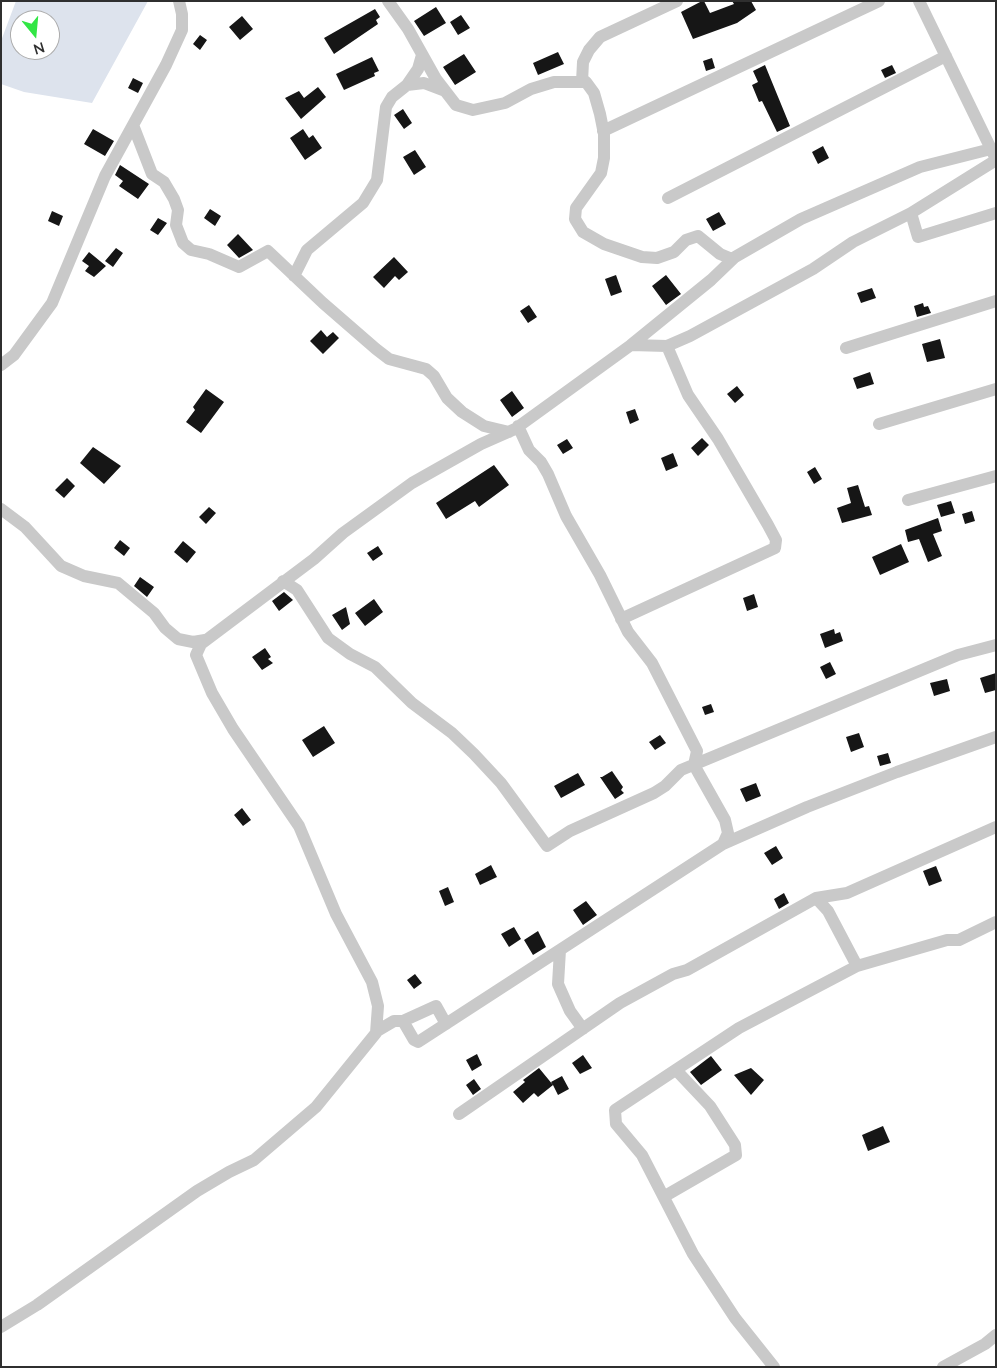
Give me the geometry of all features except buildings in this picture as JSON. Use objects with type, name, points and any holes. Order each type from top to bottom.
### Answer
[{"type":"street","points":[[1,365],[14,355],[52,303],[105,176],[182,30],[182,14],[179,1]]},
{"type":"street","points":[[388,1],[445,91],[456,105],[473,110],[505,102],[531,89],[554,82],[586,82],[594,93],[603,131],[604,158],[601,173],[576,208],[575,219],[583,232],[604,244],[642,257],[657,258],[674,252],[686,240],[698,236],[720,254],[732,259]]},
{"type":"street","points":[[582,82],[583,62],[589,50],[600,37],[677,1]]},
{"type":"street","points":[[603,131],[879,1]]},
{"type":"street","points":[[919,1],[994,156]]},
{"type":"street","points":[[294,276],[308,250],[363,203],[377,180],[386,107],[392,97],[407,85],[418,69],[422,55]]},
{"type":"street","points":[[668,198],[946,56]]},
{"type":"street","points":[[407,85],[424,83],[445,91]]},
{"type":"street","points":[[133,125],[152,174],[164,182],[174,199],[178,210],[176,225],[183,243],[191,250],[209,254],[239,267],[268,251],[349,327],[389,359],[426,370],[434,376],[447,398],[462,412],[484,426],[514,429],[529,450],[541,462],[548,474],[566,516],[600,575],[621,619],[652,663],[698,750],[711,758]]},
{"type":"street","points":[[631,345],[667,346],[690,336],[813,268],[853,242],[911,213],[994,156]]},
{"type":"street","points":[[377,1031],[378,1006],[372,982],[336,914],[299,826],[233,729],[212,693],[196,655],[201,644],[314,559],[343,533],[412,483],[481,444],[514,429],[631,345],[711,280],[732,259],[801,219],[836,202],[920,167],[994,156]]},
{"type":"street","points":[[911,213],[918,237],[996,213]]},
{"type":"street","points":[[846,348],[996,301]]},
{"type":"street","points":[[621,619],[775,548],[776,540],[768,525],[718,439],[688,395],[667,346]]},
{"type":"street","points":[[879,424],[996,389]]},
{"type":"street","points":[[908,500],[996,476]]},
{"type":"street","points":[[1,508],[25,527],[61,566],[84,576],[118,583],[154,613],[165,628],[178,639],[192,642],[205,640]]},
{"type":"street","points":[[283,581],[297,590],[328,638],[350,654],[375,667],[412,703],[452,733],[474,754],[502,783],[547,846],[570,831],[665,786],[681,770],[694,764],[958,655],[996,645]]},
{"type":"street","points":[[404,1021],[414,1040],[418,1042],[723,844],[807,807],[897,772],[996,737]]},
{"type":"street","points":[[698,750],[694,764],[726,820],[728,833],[723,844]]},
{"type":"street","points":[[459,1114],[620,1003],[673,974],[687,970],[816,898],[847,893],[996,827]]},
{"type":"street","points":[[816,898],[828,911],[857,966]]},
{"type":"street","points":[[774,1367],[735,1318],[693,1254],[642,1156],[616,1124],[615,1110],[739,1028],[857,966],[947,940],[959,940],[996,922]]},
{"type":"street","points":[[560,950],[558,984],[570,1011],[583,1029]]},
{"type":"street","points":[[1,1327],[37,1305],[183,1201],[228,1172],[254,1160],[316,1107],[377,1031],[394,1021],[404,1021],[436,1006],[446,1024]]},
{"type":"street","points":[[664,1196],[736,1155],[736,1145],[710,1106],[676,1070]]},
{"type":"street","points":[[943,1367],[985,1344],[996,1335]]},
{"type":"shaded area","points":[[16,1],[148,1],[92,103],[24,92],[1,84],[1,41],[10,17],[10,60],[60,60],[60,10],[13,10]]}]
